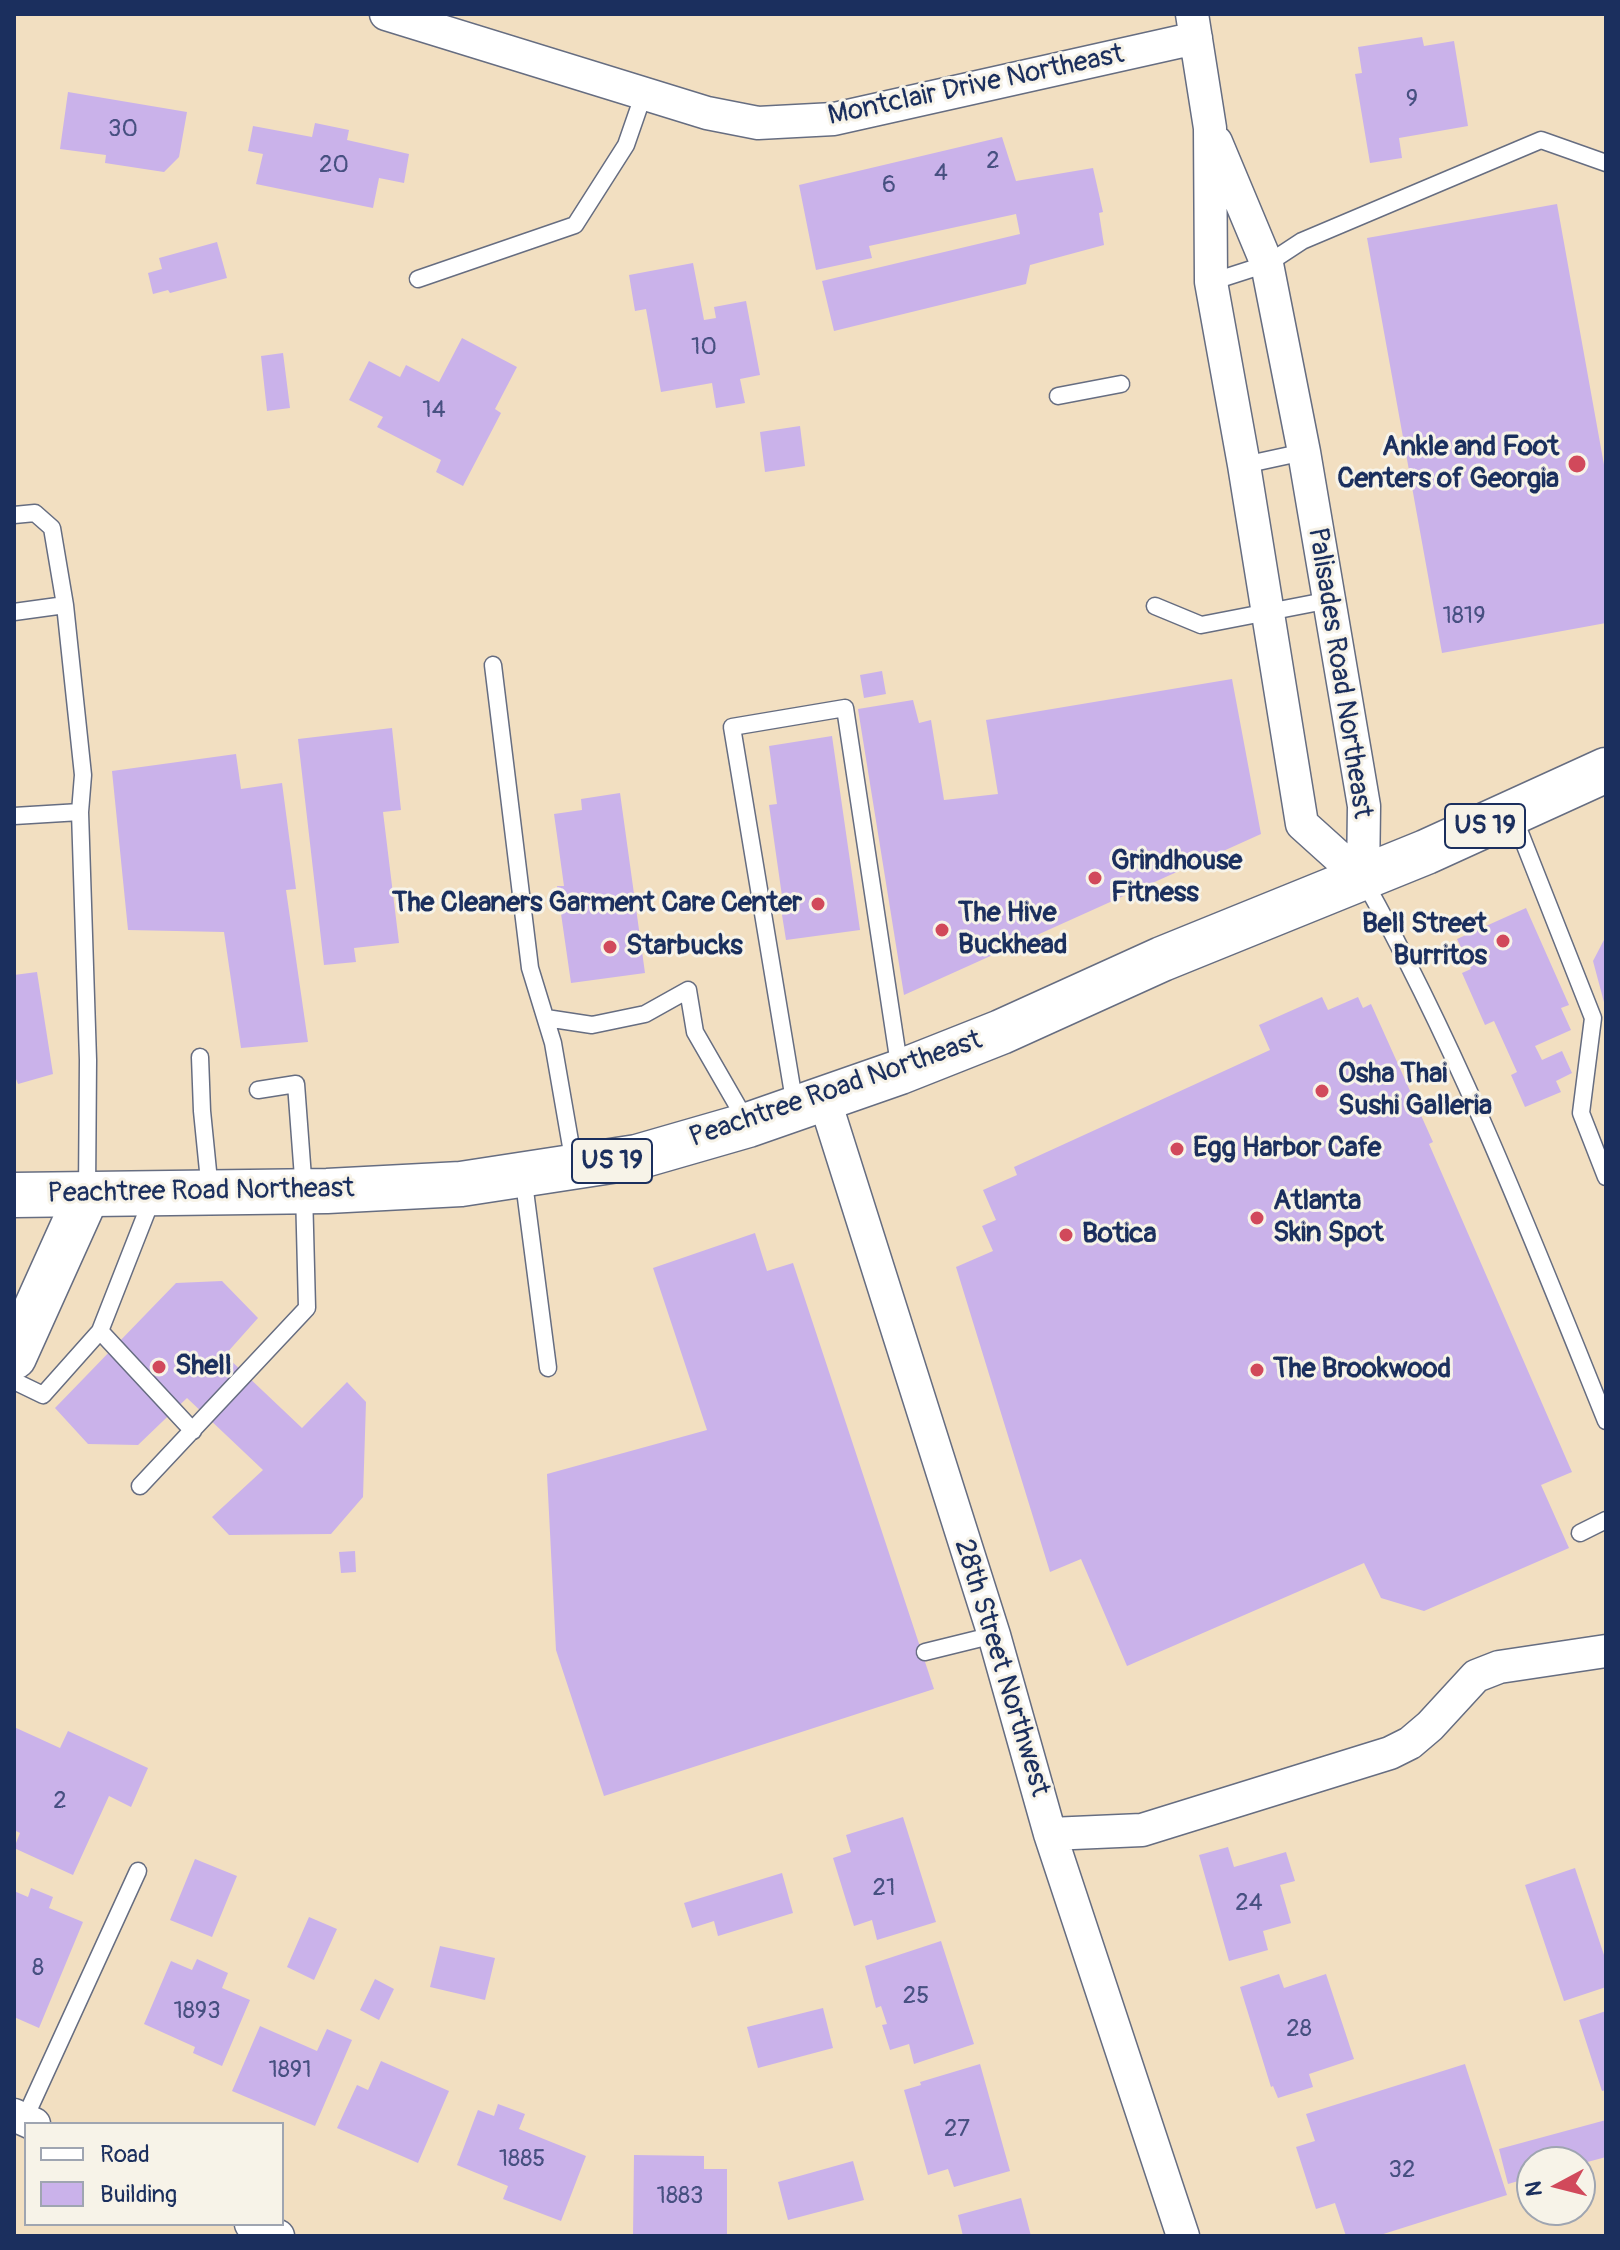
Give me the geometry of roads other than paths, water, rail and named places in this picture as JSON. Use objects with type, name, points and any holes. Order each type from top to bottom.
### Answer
[{"type":"main road","name":"Peachtree Road Northeast","points":[[14,1195],[304,1191],[461,1184],[637,1157],[748,1125],[900,1072],[1001,1032],[1162,959],[1363,879],[1606,770]]},
{"type":"main road","points":[[14,1357],[87,1195]]},
{"type":"street","name":"Montclair Drive Northeast","points":[[386,14],[707,113],[758,123],[834,119],[1194,26]]},
{"type":"street","name":"Palisades Road Northeast","points":[[1194,26],[1210,128],[1211,282],[1302,824],[1363,879]]},
{"type":"street","name":"Palisades Road Northeast","points":[[1210,128],[1267,264],[1304,452],[1364,806],[1363,879]]},
{"type":"street","name":"28th Street Northwest","points":[[809,1103],[994,1635],[1050,1834],[1183,2236]]},
{"type":"street","points":[[1050,1834],[1142,1830],[1390,1753],[1410,1743],[1430,1726],[1476,1676],[1499,1667],[1606,1651]]},
{"type":"street","points":[[256,2226],[278,2236]]},
{"type":"lane","points":[[418,279],[575,225],[626,145],[644,93]]},
{"type":"lane","points":[[1211,282],[1267,264],[1302,241],[1541,140],[1606,163]]},
{"type":"lane","points":[[1058,396],[1121,384]]},
{"type":"lane","points":[[1244,465],[1304,452]]},
{"type":"lane","points":[[14,515],[35,513],[52,528],[65,605],[83,775],[80,812],[88,1060],[87,1195]]},
{"type":"lane","points":[[1155,606],[1201,625],[1330,600]]},
{"type":"lane","points":[[14,612],[65,605]]},
{"type":"lane","points":[[493,665],[530,968],[553,1043],[574,1167]]},
{"type":"lane","points":[[809,1103],[732,727],[845,708],[900,1072]]},
{"type":"lane","points":[[14,816],[80,812]]},
{"type":"lane","points":[[1512,813],[1593,1018],[1581,1113],[1606,1177]]},
{"type":"lane","points":[[1363,879],[1406,957],[1509,1183],[1606,1421]]},
{"type":"lane","points":[[546,1018],[592,1025],[645,1014],[688,990],[695,1032],[748,1125]]},
{"type":"lane","points":[[200,1057],[210,1193]]},
{"type":"lane","points":[[140,1486],[307,1308],[304,1191],[296,1084],[258,1090]]},
{"type":"lane","points":[[522,1174],[548,1368]]},
{"type":"lane","points":[[14,1381],[43,1395],[100,1331],[153,1194]]},
{"type":"lane","points":[[100,1331],[193,1431]]},
{"type":"lane","points":[[1580,1533],[1606,1520]]},
{"type":"lane","points":[[925,1652],[994,1635]]},
{"type":"lane","points":[[24,2120],[138,1871]]},
{"type":"place","name":"Ankle and Foot Centers of Georgia","points":[[1577,464]]},
{"type":"place","name":"Grindhouse Fitness","points":[[1095,878]]},
{"type":"place","name":"The Cleaners Garment Care Center","points":[[818,904]]},
{"type":"place","name":"The Hive Buckhead","points":[[942,930]]},
{"type":"place","name":"Bell Street Burritos","points":[[1503,941]]},
{"type":"place","name":"Starbucks","points":[[610,947]]},
{"type":"place","name":"Osha Thai Sushi Galleria","points":[[1322,1091]]},
{"type":"place","name":"Egg Harbor Cafe","points":[[1177,1149]]},
{"type":"place","name":"Atlanta Skin Spot","points":[[1257,1218]]},
{"type":"place","name":"Botica","points":[[1066,1235]]},
{"type":"place","name":"Shell","points":[[159,1367]]},
{"type":"place","name":"The Brookwood","points":[[1257,1370]]}]
